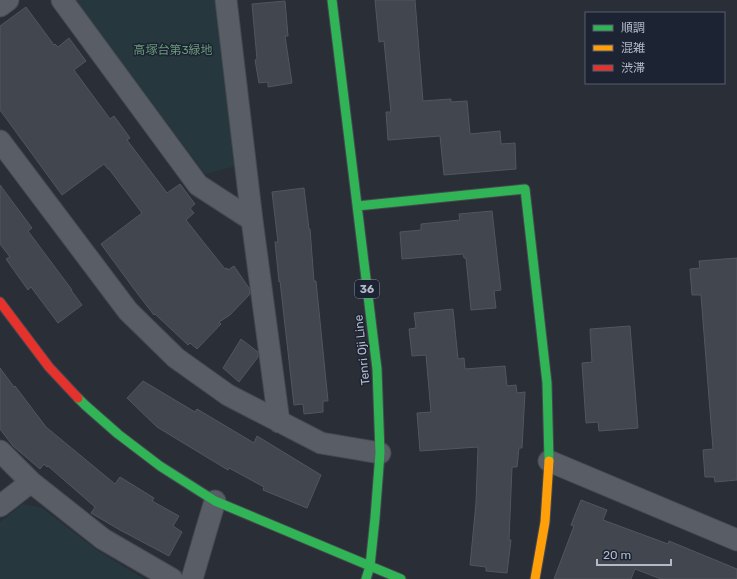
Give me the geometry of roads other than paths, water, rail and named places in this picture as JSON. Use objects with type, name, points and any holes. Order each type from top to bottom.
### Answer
[{"type":"street","points":[[0,6],[8,0]]},
{"type":"street","points":[[62,0],[198,185],[252,220]]},
{"type":"street","points":[[226,0],[252,220],[279,422]]},
{"type":"street","name":"Tenri Oji Line","points":[[332,0],[377,369],[380,453],[370,566],[366,579]]},
{"type":"street","points":[[0,140],[128,311],[176,358],[228,395],[321,442],[380,453]]},
{"type":"street","points":[[357,206],[525,189],[547,383],[549,461],[545,522],[535,579]]},
{"type":"street","points":[[0,302],[50,368],[85,405],[118,434],[160,466],[215,501],[401,579]]},
{"type":"street","points":[[0,451],[32,482],[103,540],[172,579]]},
{"type":"street","points":[[549,461],[737,540]]},
{"type":"street","points":[[0,506],[32,482]]},
{"type":"street","points":[[192,579],[215,501]]},
{"type":"park label","name":"高塚台第3緑地","points":[[173,50]]}]
